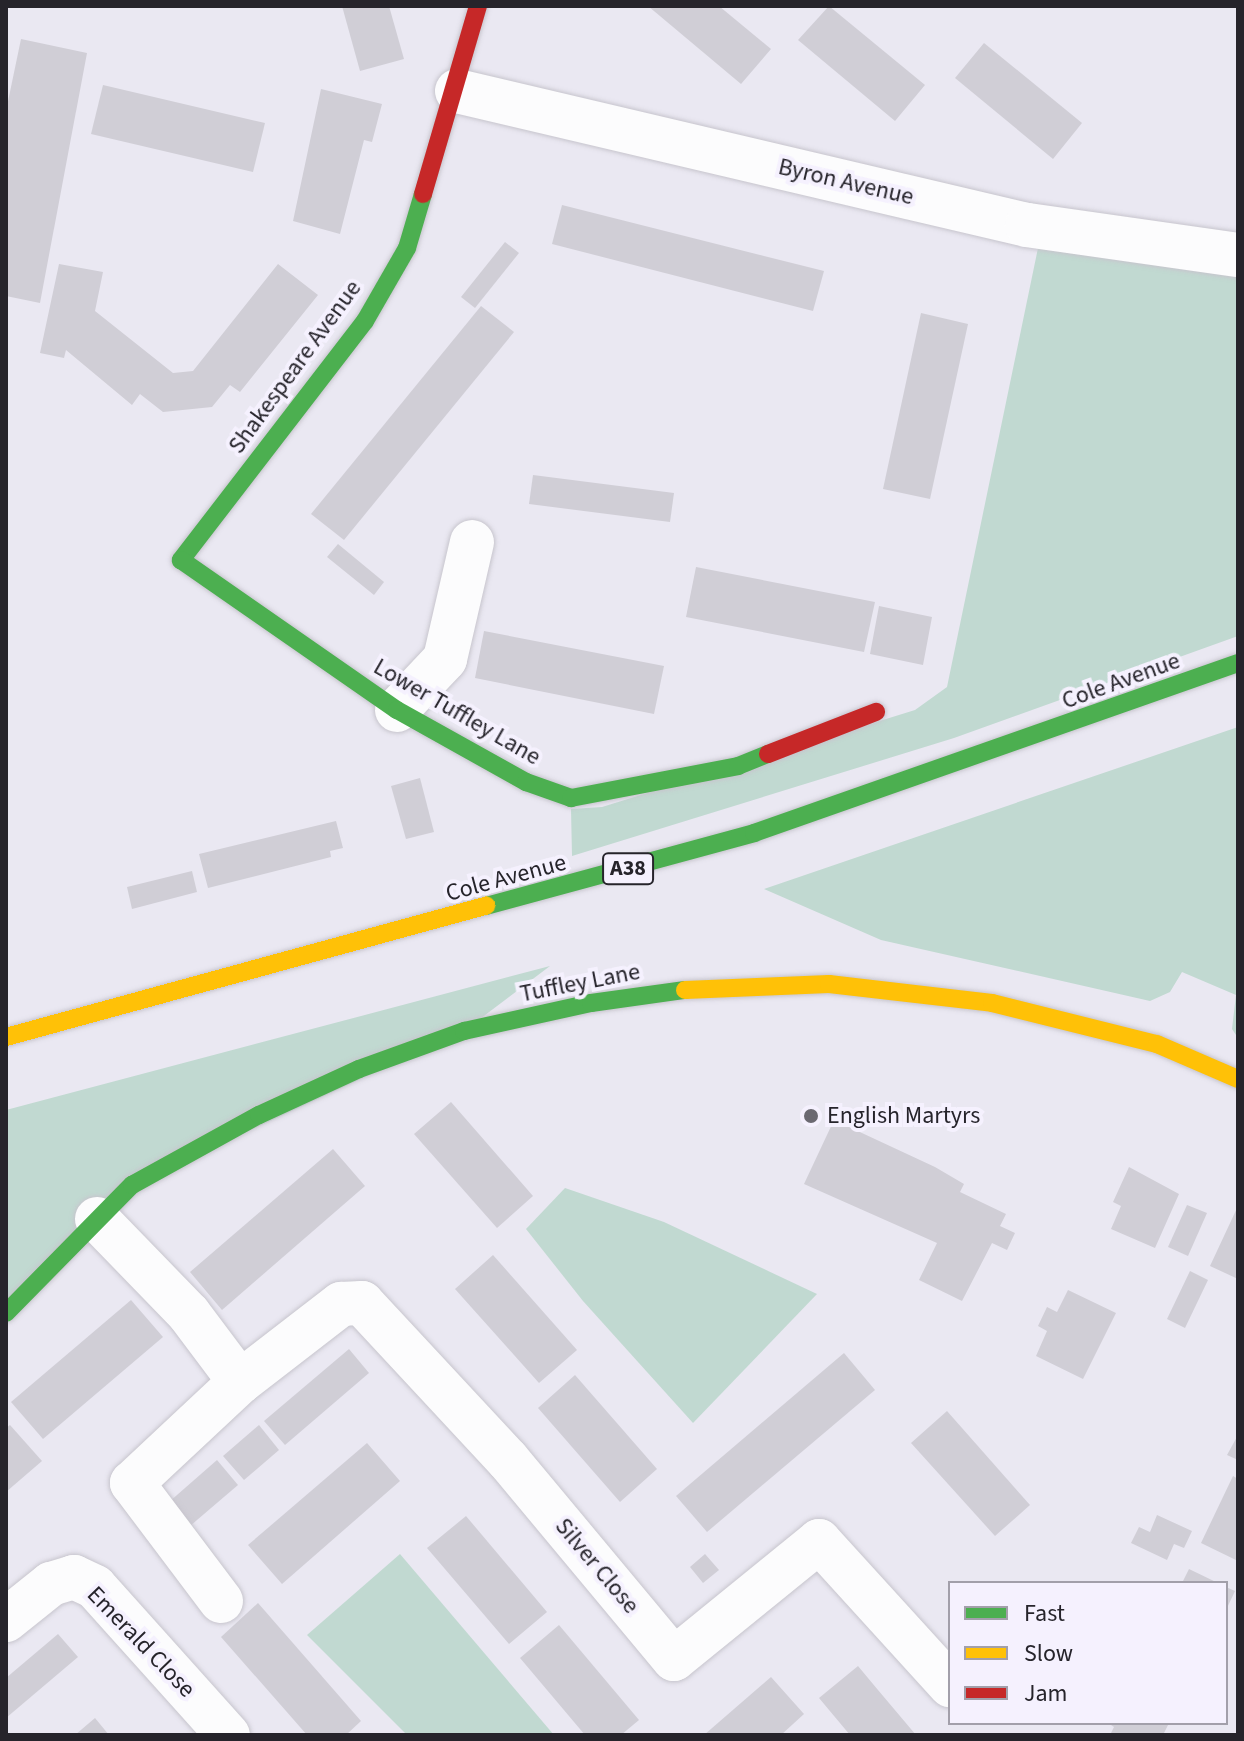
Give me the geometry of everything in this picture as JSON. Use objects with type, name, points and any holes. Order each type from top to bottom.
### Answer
[{"type":"main road","name":"Shakespeare Avenue","points":[[181,560],[365,321],[407,248],[457,91],[478,6]]},
{"type":"main road","name":"Lower Tuffley Lane","points":[[181,560],[397,710],[526,782],[571,798],[738,766],[876,712]]},
{"type":"main road","name":"Cole Avenue","points":[[6,1037],[754,833],[1036,738],[1238,663]]},
{"type":"main road","name":"Tuffley Lane","points":[[6,1313],[132,1185],[259,1115],[359,1069],[481,1026],[669,991],[829,984],[976,1000],[1157,1044],[1238,1079]]},
{"type":"street","name":"Byron Avenue","points":[[457,91],[1027,225],[1238,255]]},
{"type":"street","points":[[397,710],[445,659],[472,542]]},
{"type":"street","points":[[97,1219],[189,1314],[240,1382]]},
{"type":"street","name":"Silver Close","points":[[221,1601],[132,1483],[240,1382],[341,1304],[362,1303],[508,1460],[674,1659],[819,1541],[948,1683]]},
{"type":"street","name":"Emerald Close","points":[[6,1620],[51,1584],[74,1577],[95,1587],[228,1735]]},
{"type":"green space","points":[[1038,248],[1238,275],[1238,636],[954,738],[572,856],[571,809],[602,807],[915,710],[947,687]]},
{"type":"green space","points":[[1238,727],[1238,1038],[1232,1029],[1236,995],[1182,972],[1170,992],[1150,1001],[881,940],[764,889]]},
{"type":"green space","points":[[550,966],[464,1031],[132,1185],[6,1313],[6,1110]]},
{"type":"green space","points":[[565,1188],[664,1222],[817,1294],[693,1423],[583,1301],[526,1229]]},
{"type":"green space","points":[[400,1554],[554,1735],[407,1735],[307,1635]]},
{"type":"building","points":[[342,6],[389,6],[404,59],[360,71]]},
{"type":"building","points":[[648,6],[719,6],[771,49],[741,84]]},
{"type":"building","points":[[829,6],[925,85],[895,121],[798,40]]},
{"type":"building","points":[[21,39],[87,53],[40,303],[6,296],[6,111]]},
{"type":"building","points":[[984,43],[1082,123],[1053,159],[955,78]]},
{"type":"building","points":[[103,85],[265,123],[253,172],[91,134]]},
{"type":"building","points":[[321,89],[382,104],[372,142],[364,140],[340,234],[293,221]]},
{"type":"building","points":[[562,205],[824,271],[813,311],[552,244]]},
{"type":"building","points":[[505,242],[519,253],[475,308],[461,297]]},
{"type":"building","points":[[59,264],[103,272],[95,311],[173,373],[193,371],[278,264],[318,295],[240,392],[230,385],[212,407],[163,412],[140,394],[132,405],[66,350],[64,358],[40,353]]},
{"type":"building","points":[[481,306],[514,332],[344,540],[311,514]]},
{"type":"building","points":[[921,313],[968,324],[930,499],[883,489]]},
{"type":"building","points":[[533,475],[674,493],[670,522],[529,504]]},
{"type":"building","points":[[338,544],[384,582],[374,595],[327,557]]},
{"type":"building","points":[[696,567],[875,602],[864,652],[686,617]]},
{"type":"building","points":[[879,606],[932,617],[923,665],[870,654]]},
{"type":"building","points":[[484,631],[664,666],[654,714],[475,678]]},
{"type":"building","points":[[420,778],[434,832],[406,839],[391,786]]},
{"type":"building","points":[[336,821],[343,848],[330,851],[331,857],[208,888],[199,854]]},
{"type":"building","points":[[192,871],[197,892],[132,909],[127,887]]},
{"type":"building","points":[[451,1102],[533,1196],[497,1228],[414,1134]]},
{"type":"building","points":[[834,1120],[935,1167],[964,1184],[960,1192],[1006,1214],[1000,1226],[1015,1233],[1007,1250],[992,1243],[962,1301],[919,1280],[937,1243],[804,1184]]},
{"type":"building","points":[[333,1149],[365,1186],[222,1310],[190,1272]]},
{"type":"building","points":[[1129,1167],[1179,1194],[1155,1248],[1111,1229],[1121,1206],[1113,1202]]},
{"type":"building","points":[[1187,1205],[1207,1213],[1188,1256],[1168,1247]]},
{"type":"building","points":[[1238,1206],[1238,1279],[1210,1266]]},
{"type":"building","points":[[493,1255],[577,1350],[539,1383],[455,1289]]},
{"type":"building","points":[[1190,1271],[1208,1280],[1185,1328],[1167,1319]]},
{"type":"building","points":[[1068,1290],[1116,1313],[1083,1379],[1036,1356],[1047,1331],[1038,1326],[1047,1307],[1057,1312]]},
{"type":"building","points":[[131,1300],[163,1337],[43,1439],[11,1402]]},
{"type":"building","points":[[349,1349],[369,1373],[285,1445],[264,1421]]},
{"type":"building","points":[[844,1353],[875,1390],[707,1532],[676,1496]]},
{"type":"building","points":[[575,1375],[657,1469],[620,1502],[538,1408]]},
{"type":"building","points":[[947,1411],[1030,1505],[995,1536],[911,1443]]},
{"type":"building","points":[[10,1425],[42,1461],[6,1492],[6,1428]]},
{"type":"building","points":[[259,1425],[279,1450],[244,1480],[223,1456]]},
{"type":"building","points":[[1238,1435],[1238,1460],[1227,1455]]},
{"type":"building","points":[[367,1443],[400,1481],[282,1584],[248,1545]]},
{"type":"building","points":[[217,1460],[238,1485],[190,1526],[169,1502]]},
{"type":"building","points":[[1233,1476],[1238,1479],[1238,1561],[1201,1543]]},
{"type":"building","points":[[1157,1515],[1192,1531],[1184,1548],[1174,1544],[1167,1560],[1131,1543],[1139,1527],[1150,1532]]},
{"type":"building","points":[[466,1516],[547,1612],[509,1644],[427,1548]]},
{"type":"building","points":[[705,1554],[719,1570],[703,1583],[690,1567]]},
{"type":"building","points":[[1189,1569],[1214,1581],[1183,1581]]},
{"type":"building","points":[[1228,1588],[1235,1591],[1228,1606]]},
{"type":"building","points":[[258,1603],[361,1721],[346,1735],[307,1735],[221,1637]]},
{"type":"building","points":[[559,1625],[639,1720],[621,1735],[585,1735],[520,1658]]},
{"type":"building","points":[[58,1634],[78,1657],[6,1718],[6,1678]]},
{"type":"building","points":[[858,1666],[916,1735],[850,1735],[819,1698]]},
{"type":"building","points":[[771,1677],[804,1714],[781,1735],[704,1735]]},
{"type":"building","points":[[95,1718],[109,1735],[75,1735]]},
{"type":"building","points":[[1111,1725],[1168,1725],[1163,1735],[1110,1735],[1114,1727]]},
{"type":"traffic: fast","points":[[423,194],[407,248],[365,321],[181,560],[397,710],[526,782],[571,798],[738,766],[768,754]]},
{"type":"traffic: fast","points":[[486,906],[754,833],[1238,663]]},
{"type":"traffic: fast","points":[[6,1313],[132,1185],[259,1115],[359,1069],[464,1031],[591,1003],[685,990]]},
{"type":"traffic: slow","points":[[6,1037],[486,906]]},
{"type":"traffic: slow","points":[[685,990],[829,984],[992,1003],[1157,1044],[1238,1079]]},
{"type":"traffic: jam","points":[[423,194],[478,6]]},
{"type":"traffic: jam","points":[[768,754],[876,712]]},
{"type":"place","name":"English Martyrs","points":[[811,1116]]}]
